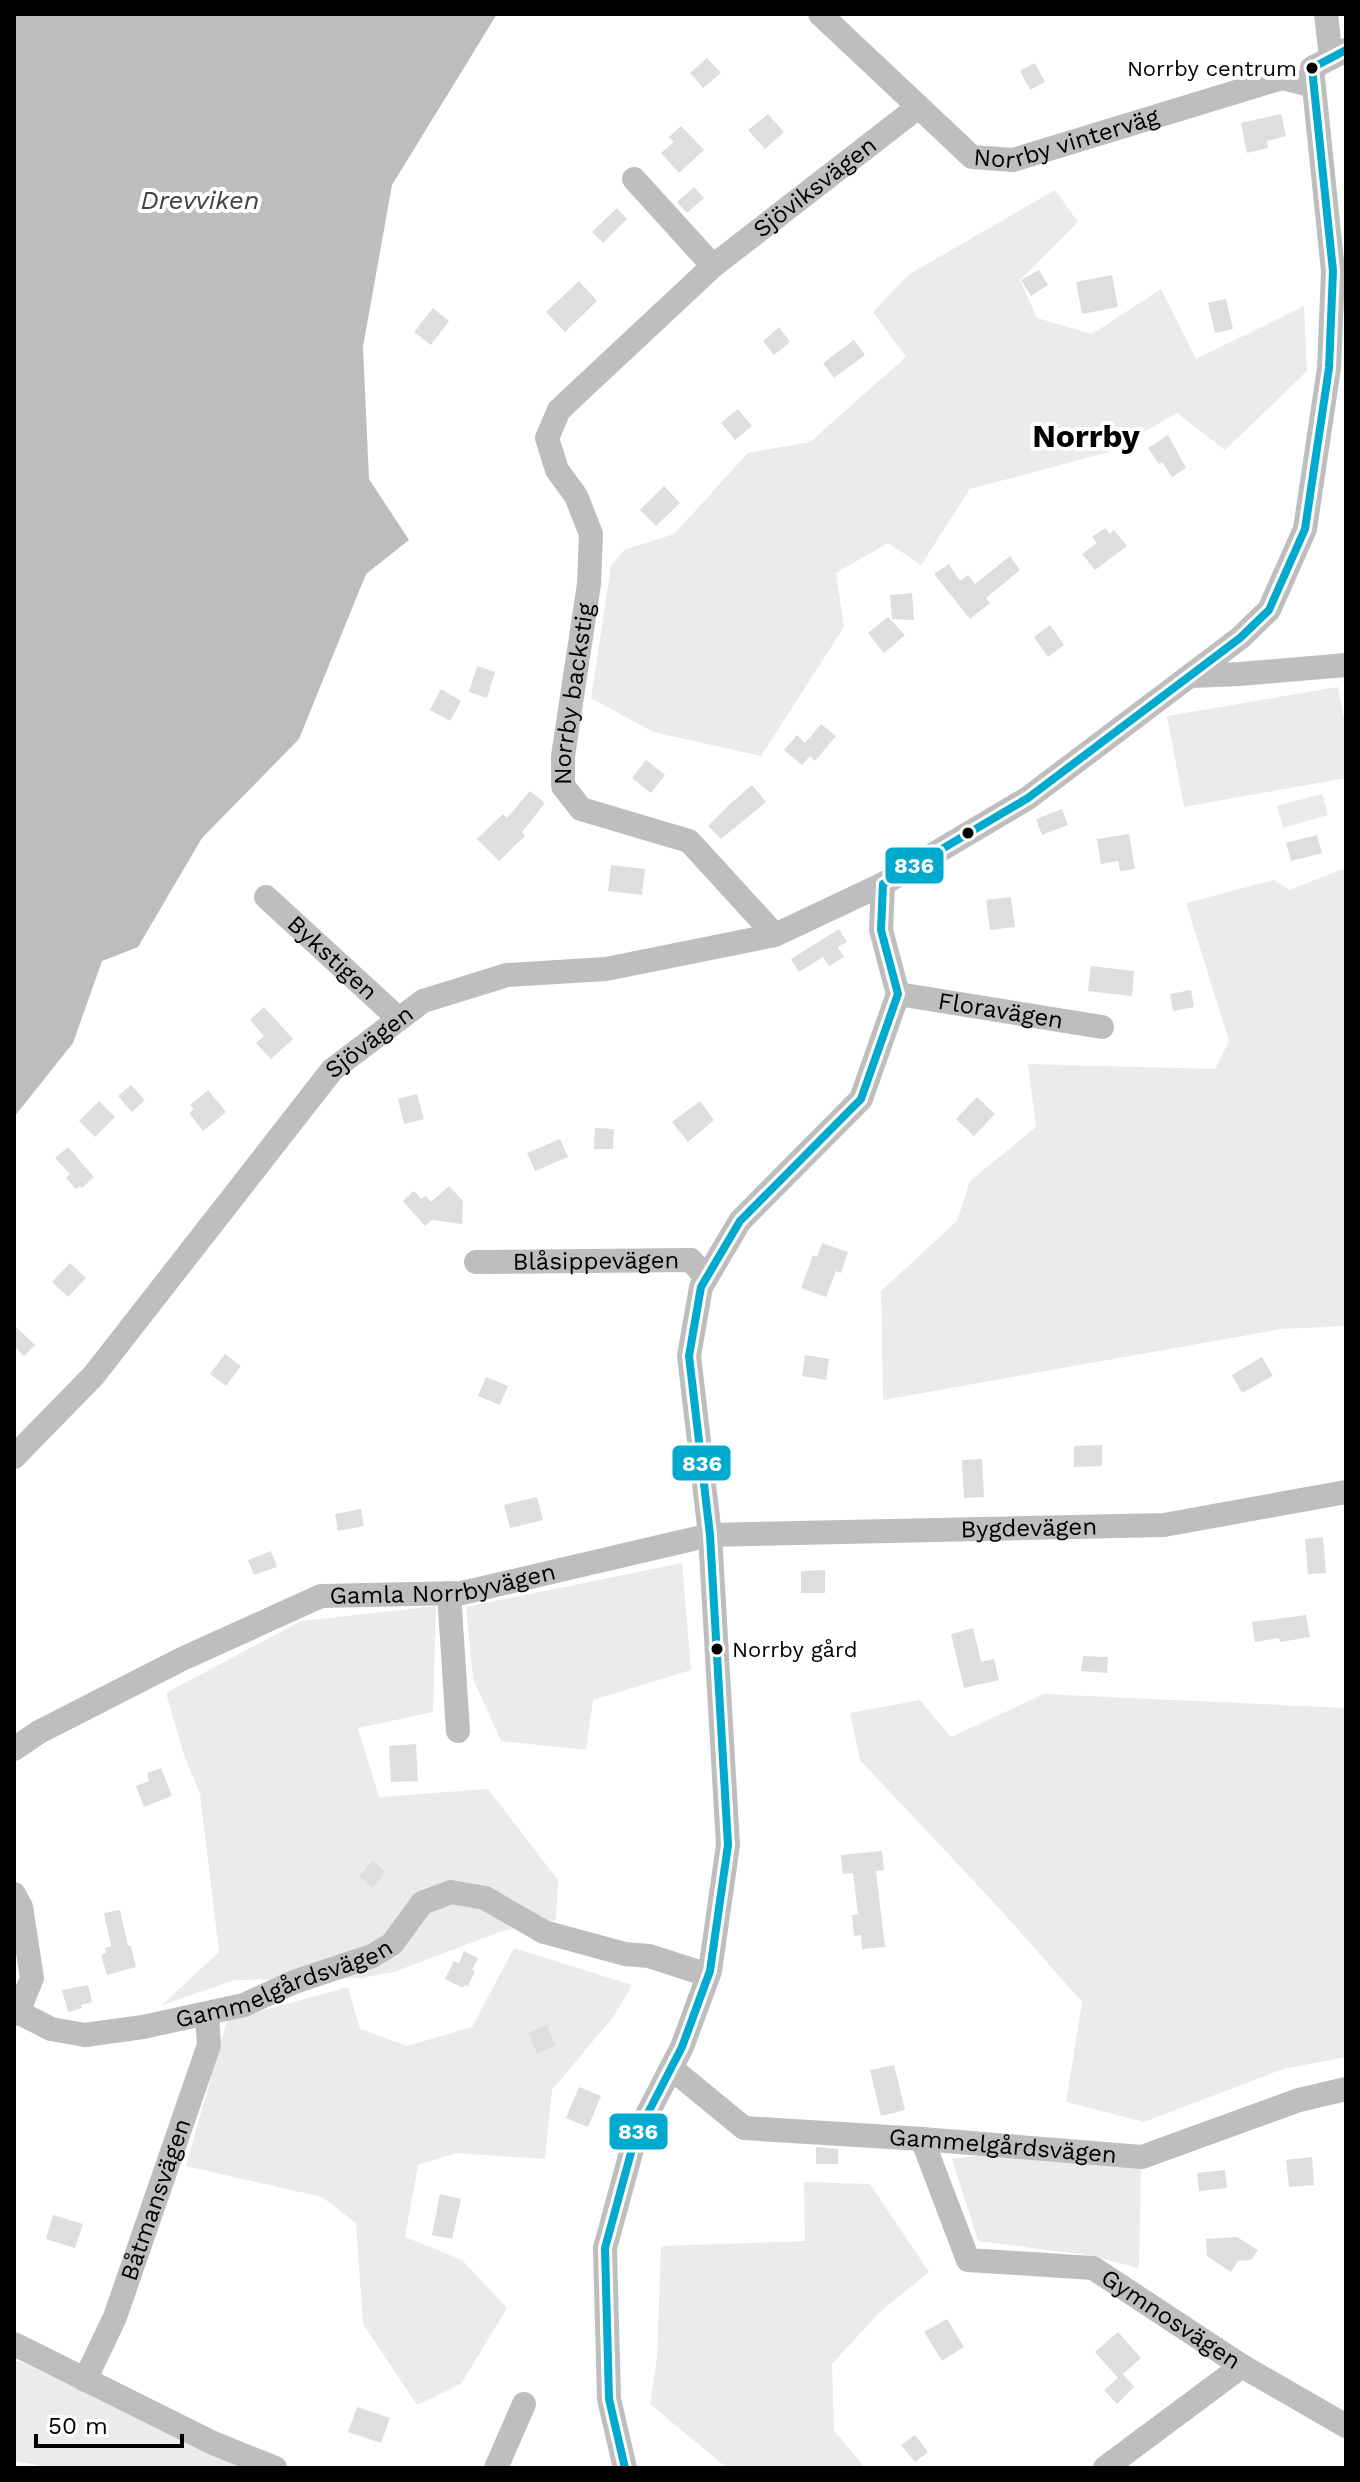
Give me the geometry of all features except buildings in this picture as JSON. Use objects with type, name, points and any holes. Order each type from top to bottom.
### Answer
[{"type":"street","name":"Norrby vinterväg","points":[[820,14],[972,157],[1013,160],[1282,78],[1313,86]]},
{"type":"street","points":[[1313,86],[1312,68],[1339,54],[1326,14]]},
{"type":"street","name":"Sjövägen","points":[[14,1457],[94,1375],[332,1070],[423,1001],[507,975],[606,969],[775,935],[883,884],[1028,798],[1240,638],[1269,610],[1305,529],[1329,368],[1333,271],[1313,86]]},
{"type":"street","name":"Sjöviksvägen","points":[[547,438],[559,410],[713,266],[917,108]]},
{"type":"street","points":[[634,179],[713,266]]},
{"type":"street","name":"Norrby backstig","points":[[547,438],[557,470],[576,496],[591,534],[589,584],[563,756],[563,786],[581,809],[689,841],[775,935]]},
{"type":"street","points":[[1191,676],[1346,665]]},
{"type":"street","points":[[625,2468],[609,2399],[605,2248],[635,2138],[682,2047],[708,1975],[728,1845],[710,1535],[689,1356],[701,1287],[740,1221],[861,1099],[898,994],[881,930],[883,884]]},
{"type":"street","name":"Bykstigen","points":[[266,897],[399,1019]]},
{"type":"street","name":"Floravägen","points":[[898,994],[1102,1027]]},
{"type":"street","name":"Blåsippevägen","points":[[476,1262],[691,1260],[706,1278]]},
{"type":"street","name":"Bygdevägen","points":[[710,1535],[1164,1525],[1346,1492]]},
{"type":"street","name":"Gamla Norrbyvägen","points":[[14,1749],[39,1732],[182,1659],[321,1596],[462,1593],[710,1535]]},
{"type":"street","points":[[449,1593],[458,1731]]},
{"type":"street","name":"Gammelgårdsvägen","points":[[16,2013],[51,2029],[85,2035],[207,2015],[244,2005],[294,1982],[372,1956],[392,1944],[422,1903],[451,1892],[485,1898],[544,1932],[625,1954],[649,1956],[708,1975]]},
{"type":"street","points":[[14,1894],[21,1907],[32,1978],[16,2013]]},
{"type":"street","name":"Båtmansvägen","points":[[85,2380],[115,2317],[209,2045],[207,2015]]},
{"type":"street","name":"Gammelgårdsvägen","points":[[671,2068],[744,2128],[1142,2157],[1299,2100],[1346,2089]]},
{"type":"street","name":"Gymnosvägen","points":[[922,2139],[968,2260],[1093,2268],[1242,2366],[1346,2426]]},
{"type":"street","points":[[14,2344],[213,2443],[275,2468]]},
{"type":"street","points":[[1105,2468],[1242,2366]]},
{"type":"street","points":[[496,2468],[524,2404]]},
{"type":"shaded area","points":[[1055,190],[1078,222],[1020,280],[1037,318],[1092,334],[1161,289],[1196,359],[1304,306],[1307,371],[1225,450],[1177,413],[1109,452],[970,489],[921,565],[888,543],[836,573],[844,627],[761,756],[653,732],[591,698],[611,566],[624,550],[674,534],[748,453],[810,442],[906,357],[873,312],[908,275]]},
{"type":"shaded area","points":[[1338,687],[1346,729],[1346,778],[1184,807],[1167,716]]},
{"type":"shaded area","points":[[1322,794],[1328,815],[1283,828],[1277,806]]},
{"type":"shaded area","points":[[1346,868],[1346,1326],[1282,1329],[883,1400],[881,1291],[957,1221],[970,1181],[1036,1127],[1028,1064],[1215,1069],[1229,1041],[1186,903],[1274,880],[1289,890]]},
{"type":"shaded area","points":[[682,1563],[691,1670],[593,1700],[586,1750],[501,1741],[473,1679],[466,1607]]},
{"type":"shaded area","points":[[436,1606],[433,1712],[358,1728],[379,1797],[488,1789],[558,1880],[556,1920],[502,1931],[394,1972],[361,1978],[235,1980],[162,2005],[219,1952],[200,1794],[184,1755],[166,1693],[301,1621]]},
{"type":"shaded area","points":[[1044,1694],[1346,1708],[1346,2057],[1283,2069],[1144,2122],[1066,2102],[1082,2002],[860,1760],[850,1713],[920,1700],[951,1737]]},
{"type":"shaded area","points":[[514,1948],[632,1985],[614,2016],[552,2090],[545,2159],[456,2153],[418,2165],[405,2237],[462,2260],[507,2308],[461,2384],[417,2405],[363,2324],[356,2223],[322,2197],[186,2166],[227,2020],[348,1987],[360,2029],[407,2046],[472,2027]]},
{"type":"shaded area","points":[[991,2154],[1141,2165],[1139,2268],[1087,2255],[978,2241],[952,2159]]},
{"type":"shaded area","points":[[804,2182],[870,2184],[929,2272],[880,2312],[832,2364],[834,2430],[865,2468],[727,2468],[650,2404],[657,2358],[661,2246],[805,2241]]},
{"type":"shaded area","points":[[14,2359],[246,2468],[55,2468],[14,2461]]},
{"type":"water","name":"Drevviken","points":[[14,14],[497,14],[392,185],[363,347],[369,479],[409,540],[366,574],[299,739],[202,838],[138,947],[102,961],[73,1043],[14,1117]]},
{"type":"transit line","name":"836","points":[[625,2468],[609,2399],[605,2248],[635,2138],[682,2047],[710,1971],[728,1845],[710,1535],[689,1356],[701,1287],[740,1221],[861,1099],[898,994],[881,930],[883,884],[1028,798],[1240,638],[1269,610],[1305,529],[1329,368],[1333,271],[1312,68],[1346,50]]},
{"type":"place","name":"Norrby centrum","points":[[1312,68]]},
{"type":"place","name":"Norrby gård","points":[[717,1649]]},
{"type":"district","name":"Norrby","points":[[1086,436]]}]
